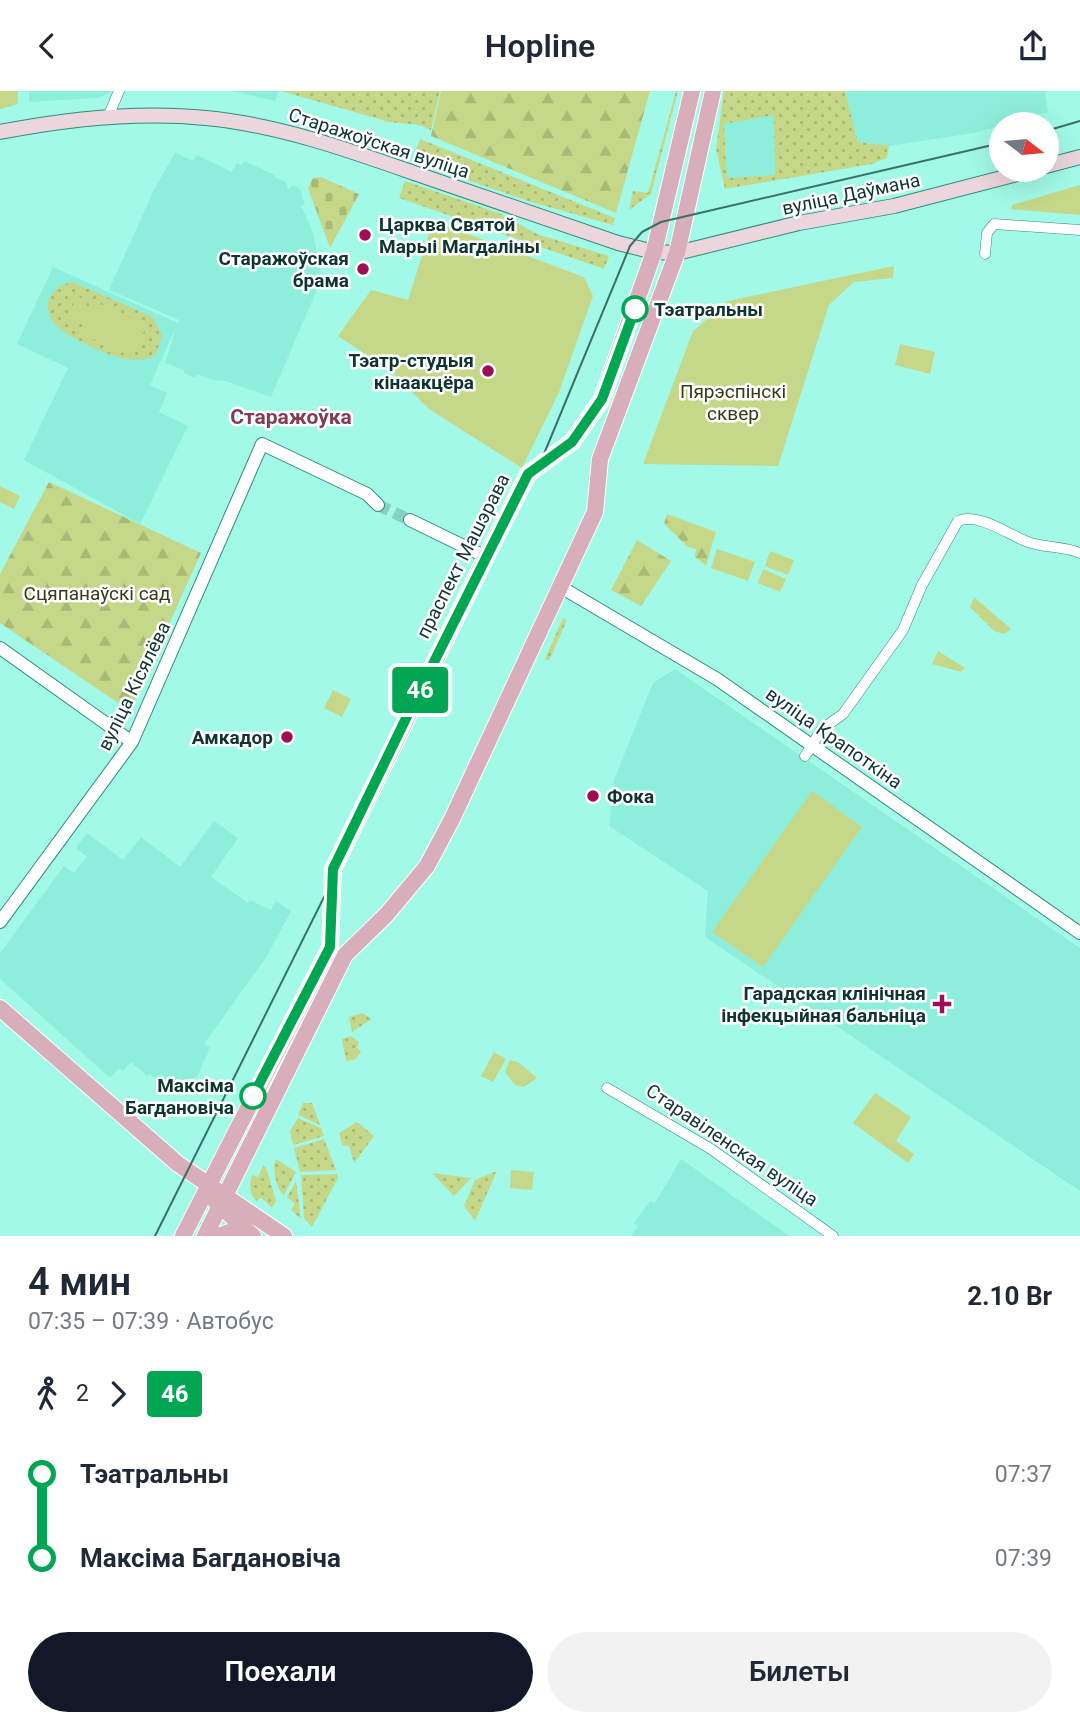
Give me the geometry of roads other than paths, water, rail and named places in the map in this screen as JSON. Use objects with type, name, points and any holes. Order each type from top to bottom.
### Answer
[{"type":"main road","name":"праспект Машэрава","points":[[183,1236],[330,947],[333,869],[486,557],[528,474],[572,442],[602,399],[654,252],[692,91]]},
{"type":"main road","points":[[205,1236],[345,955],[387,914],[427,866],[452,819],[594,512],[600,459],[677,253],[713,91]]},
{"type":"main road","name":"Старажоўская вуліца","points":[[0,132],[108,117],[208,118],[280,131],[342,148],[618,243],[654,252],[677,253]]},
{"type":"main road","points":[[1059,163],[1080,157]]},
{"type":"main road","name":"вуліца Даўмана","points":[[677,253],[799,223],[894,206],[989,181]]},
{"type":"main road","points":[[326,954],[342,961]]},
{"type":"main road","points":[[0,1008],[126,1121],[223,1201],[251,1235]]},
{"type":"main road","points":[[223,1201],[284,1236]]},
{"type":"main road","points":[[219,1236],[229,1232],[251,1235]]},
{"type":"street","points":[[108,117],[119,91]]},
{"type":"street","points":[[985,254],[987,233],[994,223],[1080,230]]},
{"type":"street","name":"вуліца Кісялёва","points":[[0,922],[132,742],[262,444],[368,494],[378,505]]},
{"type":"street","points":[[410,520],[486,557]]},
{"type":"street","points":[[808,751],[822,729],[843,714],[903,630],[922,585],[958,521],[978,521],[1031,543],[1057,545],[1080,553]]},
{"type":"street","name":"вуліца Крапоткіна","points":[[559,586],[717,679],[808,751],[1080,933]]},
{"type":"street","points":[[0,648],[132,742]]},
{"type":"street","name":"Старавіленская вуліца","points":[[607,1088],[710,1149],[833,1236]]},
{"type":"tunnel","points":[[378,505],[410,520]]},
{"type":"tram line","points":[[1059,127],[1080,121]]},
{"type":"tram line","points":[[155,1236],[539,466],[630,246],[642,232],[661,222],[989,146]]},
{"type":"place","name":"Царква Святой Марыі Магдаліны","points":[[365,235]]},
{"type":"place","name":"Старажоўская брама","points":[[363,269]]},
{"type":"place","name":"Тэатральны","points":[[635,309]]},
{"type":"place","name":"Тэатр-студыя кінаакцёра","points":[[488,371]]},
{"type":"place","name":"Амкадор","points":[[287,737]]},
{"type":"place","name":"Фока","points":[[593,796]]},
{"type":"place","name":"Гарадская клінічная інфекцыйная бальніца","points":[[942,1004]]},
{"type":"place","name":"Максіма Багдановіча","points":[[253,1096]]},
{"type":"district","name":"Старажоўка","points":[[291,417]]},
{"type":"park label","name":"Пярэспінскі сквер","points":[[733,402]]},
{"type":"park label","name":"Сцяпанаўскі сад","points":[[97,593]]}]
